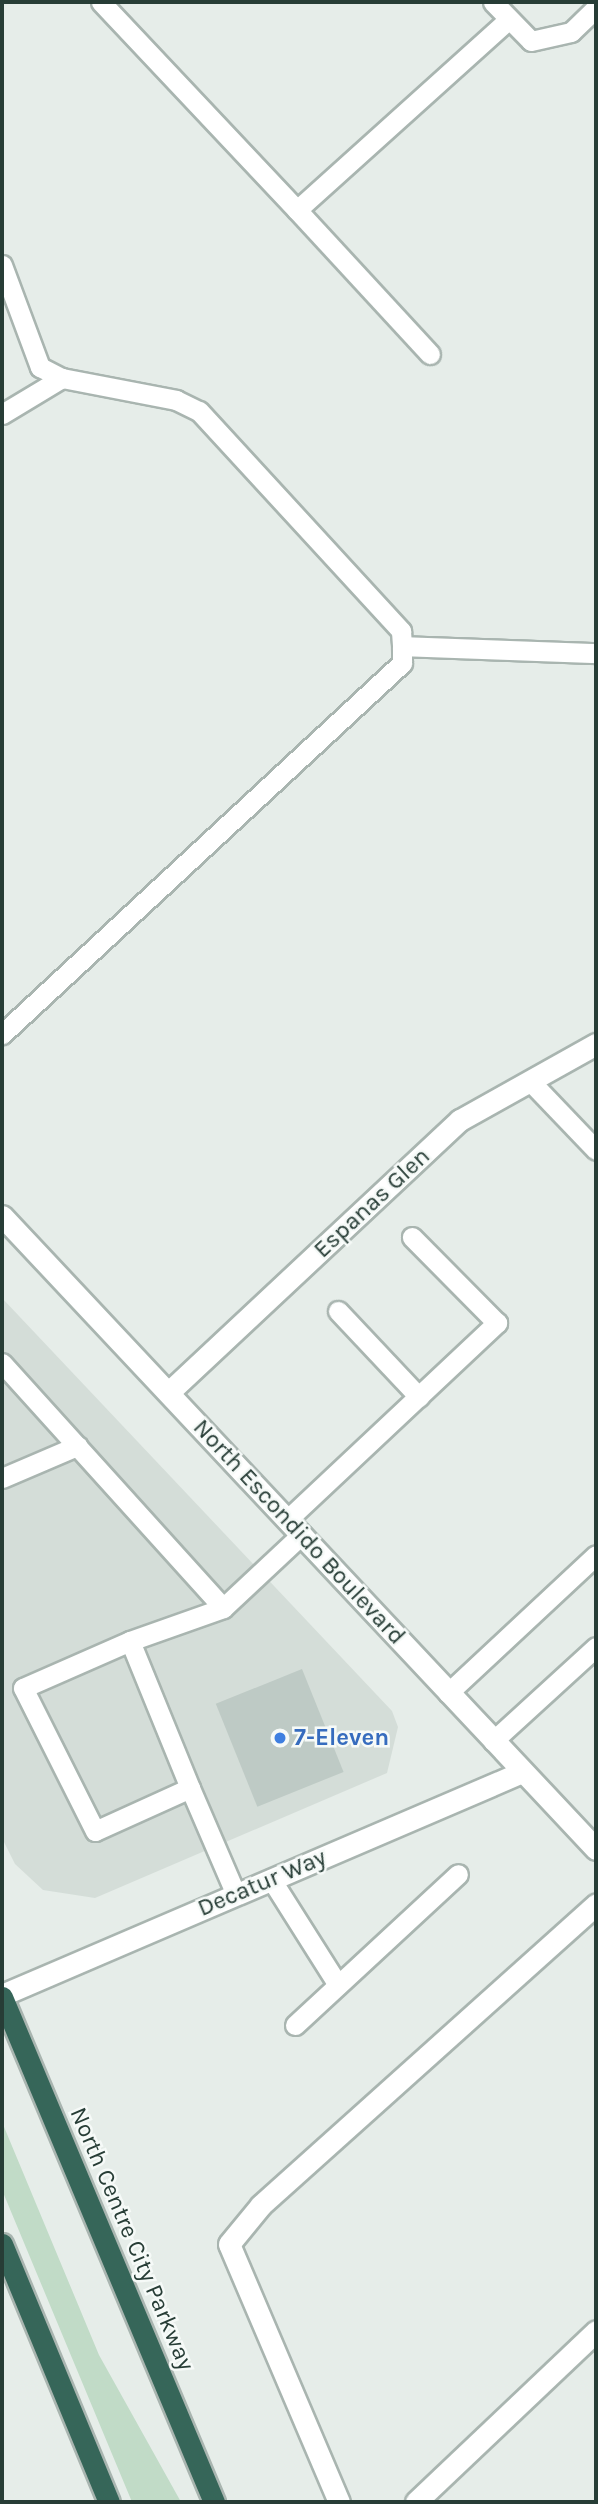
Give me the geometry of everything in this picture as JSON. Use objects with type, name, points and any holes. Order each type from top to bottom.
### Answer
[{"type":"highway","name":"North Centre City Parkway","points":[[2,1996],[214,2502]]},
{"type":"highway","points":[[2,2244],[109,2502]]},
{"type":"street","name":"Espanas Glen","points":[[169,1392],[460,1120],[596,1044]]},
{"type":"street","name":"North Escondido Boulevard","points":[[2,1216],[493,1741],[595,1844]]},
{"type":"street","name":"Decatur Way","points":[[2,1996],[523,1772]]},
{"type":"street","points":[[339,2502],[229,2244],[261,2205],[596,1905]]},
{"type":"street","points":[[416,2502],[596,2331]]},
{"type":"lane","points":[[101,2],[430,354]]},
{"type":"lane","points":[[493,2],[531,41],[571,32],[596,8]]},
{"type":"lane","points":[[297,210],[509,19]]},
{"type":"lane","points":[[2,265],[40,367],[62,378],[176,400],[199,411],[401,631],[402,646],[401,663],[2,1034]]},
{"type":"lane","points":[[2,414],[62,378]]},
{"type":"lane","points":[[402,646],[596,653]]},
{"type":"lane","points":[[530,1081],[596,1150]]},
{"type":"lane","points":[[190,1788],[94,1831],[23,1688],[130,1641],[223,1608],[295,1527],[419,1397],[497,1323],[412,1237]]},
{"type":"lane","points":[[338,1311],[419,1397]]},
{"type":"lane","points":[[2,1363],[223,1608]]},
{"type":"lane","points":[[2,1478],[76,1446]]},
{"type":"lane","points":[[448,1693],[596,1555]]},
{"type":"lane","points":[[130,1641],[236,1895]]},
{"type":"lane","points":[[493,1741],[596,1647]]},
{"type":"lane","points":[[295,2025],[458,1874]]},
{"type":"lane","points":[[271,1880],[338,1985]]},
{"type":"shaded area","points":[[2,1298],[392,1711],[398,1727],[387,1773],[95,1898],[43,1890],[15,1864],[2,1838]]},
{"type":"green space","points":[[2,2122],[99,2355],[181,2502],[132,2502],[2,2190]]},
{"type":"building","name":"7-Eleven","points":[[302,1669],[344,1772],[257,1807],[216,1704]]},
{"type":"place","name":"7-Eleven","points":[[280,1738]]}]
